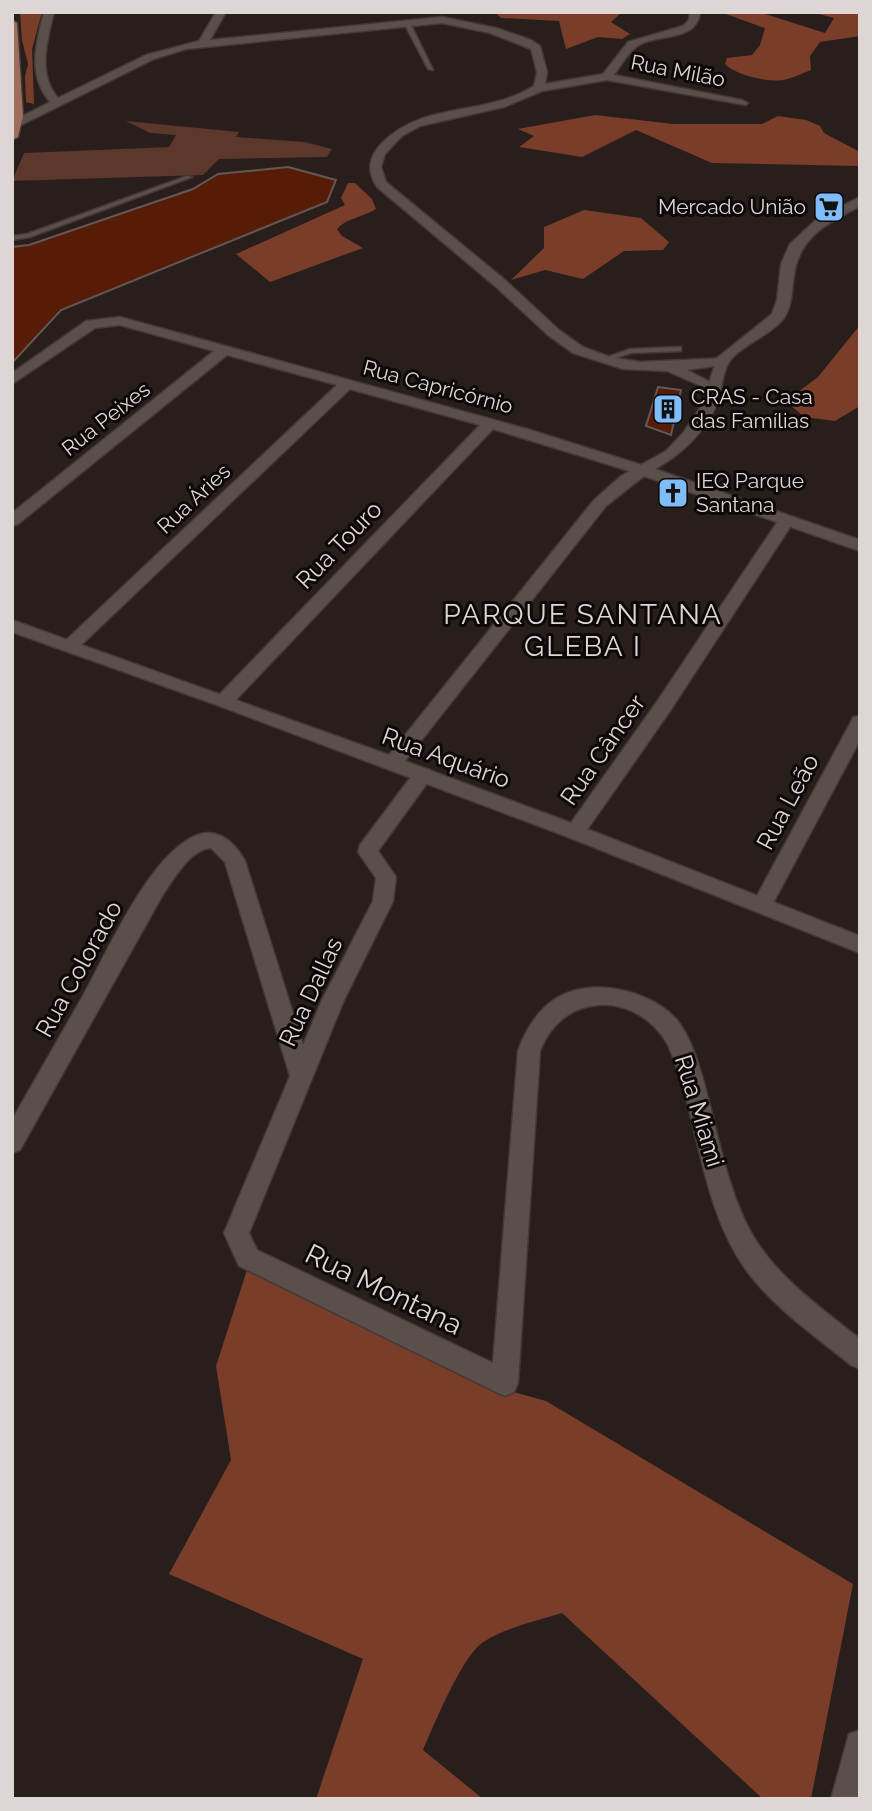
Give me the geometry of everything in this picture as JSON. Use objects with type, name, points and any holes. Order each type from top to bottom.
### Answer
[{"type":"main road","points":[[12,23],[17,106],[17,122],[12,136]]},
{"type":"street","points":[[50,12],[40,48],[40,71],[50,105]]},
{"type":"street","points":[[203,43],[221,12]]},
{"type":"street","points":[[695,12],[694,21],[687,28],[632,44],[607,77],[539,88],[516,100],[439,114],[410,124],[388,141],[377,156],[375,176],[381,184],[571,346],[603,360],[673,369],[722,361],[778,316],[784,300],[788,264],[801,238],[822,221],[860,201]]},
{"type":"street","points":[[17,122],[170,49],[203,43],[407,23],[425,16],[468,24],[527,42],[536,48],[539,55],[542,80],[539,88]]},
{"type":"street","name":"Rua Milão","points":[[607,77],[742,103]]},
{"type":"street","points":[[17,106],[50,105]]},
{"type":"street","name":"Rua Capricórnio","points":[[12,380],[86,327],[100,322],[120,321],[490,423],[642,470],[860,546]]},
{"type":"street","name":"Rua Peixes","points":[[12,521],[225,350]]},
{"type":"street","points":[[392,764],[600,503],[618,486],[671,454],[688,436],[709,405],[722,361]]},
{"type":"street","points":[[673,369],[715,388]]},
{"type":"street","name":"Rua Áries","points":[[70,646],[346,384]]},
{"type":"street","name":"Rua Touro","points":[[224,701],[490,423]]},
{"type":"street","name":"Rua Câncer","points":[[575,832],[663,707],[786,521]]},
{"type":"street","name":"Rua Aquário","points":[[12,626],[423,775],[860,944]]},
{"type":"street","name":"Rua Leão","points":[[762,905],[860,722]]},
{"type":"street","name":"Rua Dallas","points":[[241,1245],[236,1233],[301,1075],[333,1000],[383,901],[386,877],[369,857],[370,845],[423,775]]},
{"type":"street","name":"Rua Colorado","points":[[12,1143],[132,926],[178,858],[196,843],[212,840],[224,845],[234,861],[301,1075]]},
{"type":"street","name":"Rua Miami","points":[[505,1383],[529,1051],[550,1014],[562,1004],[585,997],[605,997],[628,1002],[649,1010],[668,1027],[682,1050],[720,1179],[742,1240],[770,1280],[860,1356]]},
{"type":"street","name":"Rua Montana","points":[[241,1245],[248,1258],[505,1383]]},
{"type":"street","points":[[847,1799],[860,1745]]},
{"type":"lane","points":[[407,23],[431,69]]},
{"type":"lane","points":[[12,238],[28,236],[189,177]]},
{"type":"lane","points":[[603,360],[631,351],[678,349]]},
{"type":"shaded area","points":[[20,12],[42,12],[32,49],[34,104],[26,102],[25,76],[28,64],[22,40]]},
{"type":"shaded area","points":[[495,12],[622,12],[611,22],[630,34],[622,39],[598,37],[566,49],[559,21],[501,18]]},
{"type":"shaded area","points":[[720,12],[759,12],[825,33],[834,18],[811,12],[860,12],[860,36],[820,42],[810,56],[811,70],[784,80],[761,79],[744,75],[725,64],[727,58],[752,55],[760,45],[765,28]]},
{"type":"shaded area","points":[[595,115],[673,124],[762,124],[778,116],[806,120],[860,152],[860,166],[712,163],[636,130],[582,157],[519,147],[534,136],[518,129]]},
{"type":"shaded area","points":[[126,121],[239,132],[236,137],[305,142],[332,149],[327,157],[219,159],[203,175],[12,181],[24,153],[169,147],[176,135],[150,133]]},
{"type":"shaded area","points":[[348,183],[355,183],[372,199],[376,209],[345,222],[337,229],[342,236],[363,248],[270,282],[236,254],[345,205],[341,198]]},
{"type":"shaded area","points":[[584,210],[641,218],[669,242],[663,250],[624,251],[583,279],[545,270],[511,280],[544,248],[544,227]]},
{"type":"shaded area","points":[[860,325],[860,406],[835,421],[804,417],[786,401],[818,377]]},
{"type":"shaded area","points":[[247,1270],[470,1380],[546,1401],[853,1584],[811,1799],[763,1799],[562,1613],[503,1632],[476,1648],[450,1691],[423,1750],[483,1799],[316,1799],[363,1659],[169,1574],[231,1460],[216,1366]]},
{"type":"building","points":[[288,167],[336,180],[327,202],[61,310],[12,363],[12,247],[29,245],[193,189],[218,174]]},
{"type":"building","name":"CRAS - Casa das Famílias","points":[[658,387],[681,390],[671,435],[646,426]]},
{"type":"place","name":"Mercado União","points":[[829,207]]},
{"type":"place","name":"CRAS - Casa das Famílias","points":[[668,409]]},
{"type":"place","name":"IEQ Parque Santana","points":[[673,493]]},
{"type":"district","name":"PARQUE SANTANA GLEBA I","points":[[583,630]]}]
